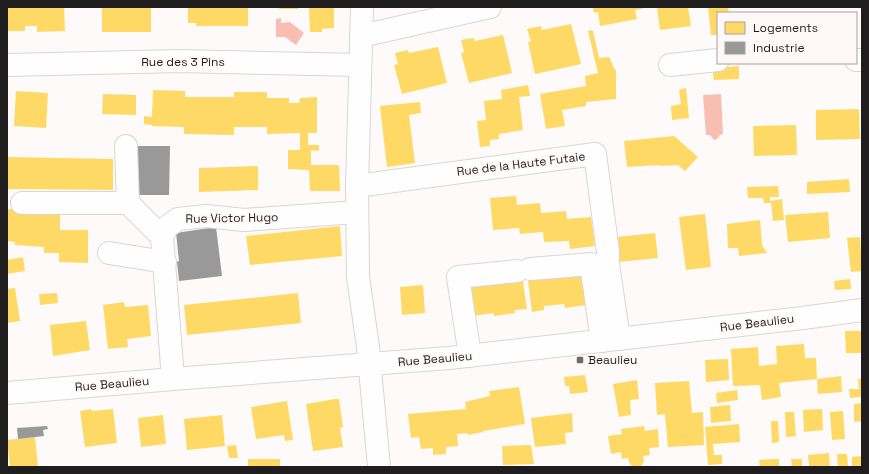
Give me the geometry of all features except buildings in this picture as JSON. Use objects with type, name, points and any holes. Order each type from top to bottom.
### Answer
[{"type":"street","points":[[362,7],[357,186],[358,277],[369,364],[379,467]]},
{"type":"street","points":[[361,36],[490,7]]},
{"type":"street","points":[[670,65],[717,60]]},
{"type":"street","name":"Rue des 3 Pins","points":[[7,65],[180,61],[360,65]]},
{"type":"street","points":[[126,146],[128,203],[162,237],[173,379]]},
{"type":"street","name":"Rue de la Haute Futaie","points":[[357,186],[595,154],[608,252],[610,340]]},
{"type":"street","points":[[22,203],[128,203]]},
{"type":"street","name":"Rue Victor Hugo","points":[[162,237],[166,227],[178,219],[206,216],[244,220],[357,212]]},
{"type":"street","points":[[108,253],[165,262]]},
{"type":"street","points":[[470,356],[458,277],[591,264],[610,340]]},
{"type":"street","name":"Rue Beaulieu","points":[[7,393],[470,356],[862,310]]},
{"type":"shaded area","points":[[281,18],[281,23],[290,22],[304,33],[296,45],[285,37],[276,37],[276,19]]},
{"type":"shaded area","points":[[721,94],[723,134],[714,140],[710,135],[706,135],[703,95]]},
{"type":"place","name":"Beaulieu","points":[[580,360]]}]
